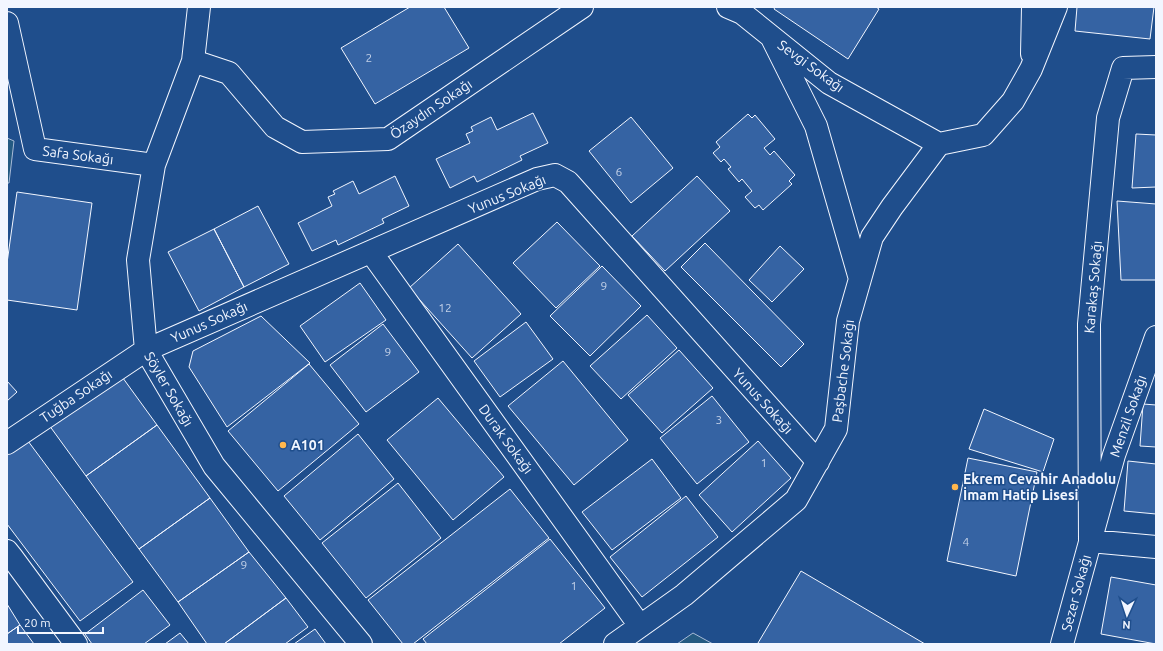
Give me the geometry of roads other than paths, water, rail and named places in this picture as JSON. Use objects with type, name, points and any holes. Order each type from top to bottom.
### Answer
[{"type":"street","points":[[193,61],[199,7]]},
{"type":"street","name":"Özaydın Sokağı","points":[[193,61],[228,73],[275,127],[302,142],[388,139],[582,7]]},
{"type":"street","name":"Sevgi Sokağı","points":[[728,7],[742,13],[829,83],[939,144]]},
{"type":"street","points":[[1031,69],[1033,7]]},
{"type":"street","points":[[939,144],[983,135],[1013,102],[1031,69],[1056,7]]},
{"type":"street","name":"Safa Sokağı","points":[[7,23],[34,149],[154,165]]},
{"type":"street","points":[[772,38],[816,126],[860,279]]},
{"type":"street","name":"Söyler Sokağı","points":[[193,61],[154,165],[138,260],[146,350],[214,466],[361,644]]},
{"type":"street","name":"Karakaş Sokağı","points":[[1090,541],[1089,324],[1108,118],[1123,68],[1156,67]]},
{"type":"street","name":"Paşbache Sokağı","points":[[615,644],[684,596],[796,500],[836,428],[848,321],[872,237],[892,207],[939,144]]},
{"type":"street","name":"Yunus Sokağı","points":[[146,350],[537,179],[555,175],[568,182],[818,462]]},
{"type":"street","name":"Durak Sokağı","points":[[371,252],[640,626]]},
{"type":"street","name":"Menzil Sokağı","points":[[1090,541],[1114,455],[1156,337]]},
{"type":"street","name":"Tuğba Sokağı","points":[[7,443],[146,350]]},
{"type":"street","points":[[1090,541],[1156,547]]},
{"type":"street","name":"Sezer Sokağı","points":[[1062,644],[1090,541]]},
{"type":"street","points":[[7,551],[76,644]]},
{"type":"place","name":"A101","points":[[283,445]]},
{"type":"place","name":"Ekrem Cevahir Anadolu İmam Hatip Lisesi","points":[[955,487]]}]
